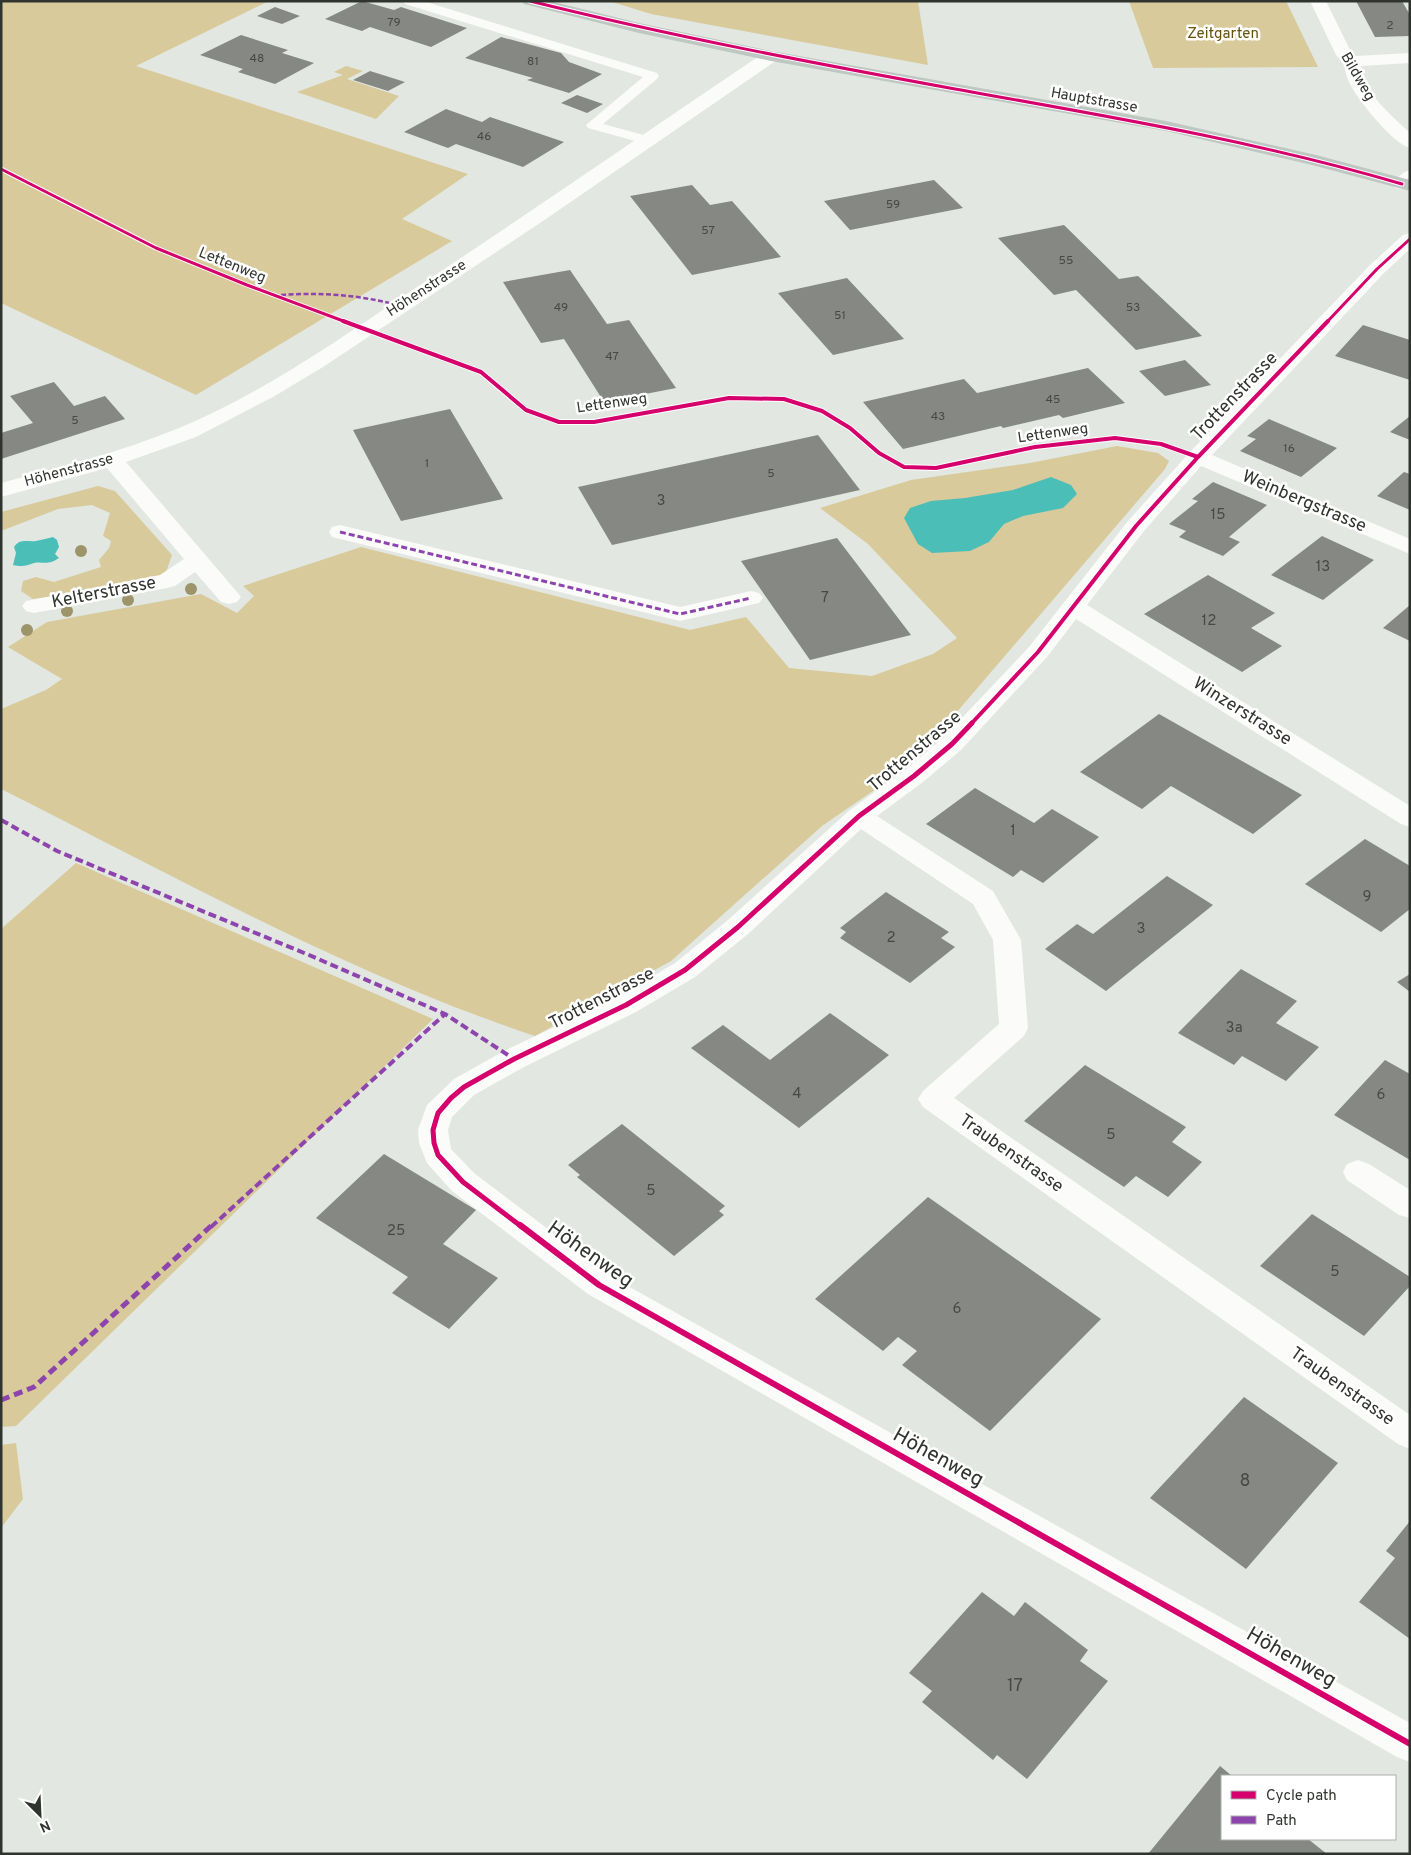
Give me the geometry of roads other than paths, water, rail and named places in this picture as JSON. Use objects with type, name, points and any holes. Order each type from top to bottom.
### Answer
[{"type":"main road","name":"Hauptstrasse","points":[[530,1],[639,28],[771,56],[1166,126],[1407,182]]},
{"type":"street","name":"Bildweg","points":[[1318,1],[1344,54],[1352,61],[1351,70],[1356,80],[1379,113],[1410,143]]},
{"type":"street","name":"Höhenstrasse","points":[[1,490],[112,460],[188,432],[275,388],[316,363],[536,216],[771,56]]},
{"type":"street","points":[[1352,61],[1379,58],[1410,58]]},
{"type":"street","name":"Trottenstrasse","points":[[464,1182],[446,1166],[438,1154],[434,1143],[433,1130],[438,1113],[451,1098],[464,1087],[514,1059],[626,1005],[685,970],[738,927],[859,816],[914,776],[952,744],[1038,652],[1136,526],[1198,457],[1376,269],[1410,239]]},
{"type":"street","name":"Weinbergstrasse","points":[[1198,457],[1410,547]]},
{"type":"street","points":[[112,460],[229,597]]},
{"type":"street","points":[[340,532],[680,614],[751,598]]},
{"type":"street","name":"Kelterstrasse","points":[[34,606],[167,581],[197,560]]},
{"type":"street","name":"Winzerstrasse","points":[[1074,607],[1410,818]]},
{"type":"street","name":"Traubenstrasse","points":[[859,816],[983,898],[1007,940],[1014,1028],[933,1099],[1410,1434]]},
{"type":"street","points":[[1358,1172],[1410,1206]]},
{"type":"street","name":"Höhenweg","points":[[464,1182],[599,1285],[1410,1744]]},
{"type":"lane","points":[[409,1],[652,76],[592,125],[646,140]]},
{"type":"water","points":[[1051,477],[1071,485],[1077,494],[1063,508],[1023,516],[1004,524],[989,542],[970,551],[932,553],[918,544],[904,518],[910,508],[931,501],[965,498],[1013,490]]},
{"type":"water","points":[[53,537],[57,540],[59,547],[55,554],[59,558],[48,563],[34,563],[24,566],[13,565],[16,553],[14,547],[16,544]]},
{"type":"park label","name":"Zeitgarten","points":[[1223,34]]}]
